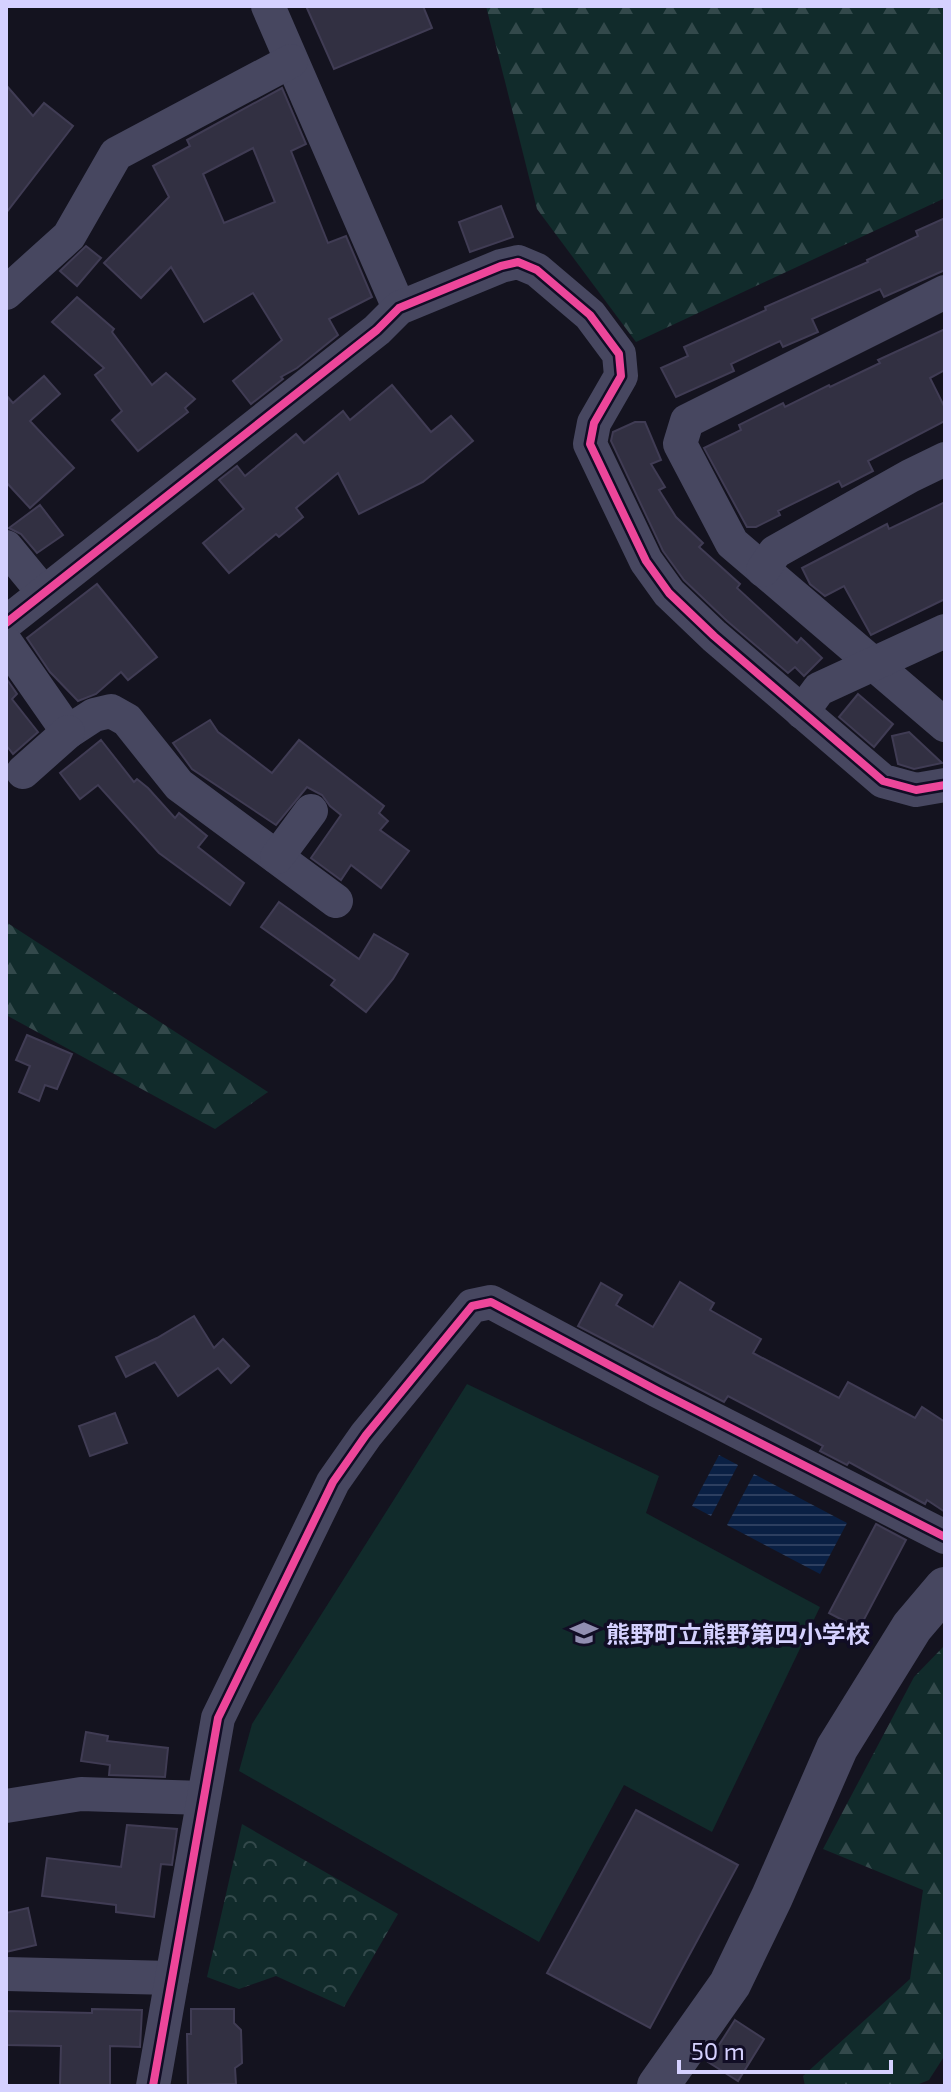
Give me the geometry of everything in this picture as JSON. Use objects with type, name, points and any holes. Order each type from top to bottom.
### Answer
[{"type":"street","points":[[268,6],[399,308]]},
{"type":"street","points":[[6,293],[69,236],[116,154],[291,61]]},
{"type":"street","points":[[6,623],[377,330],[399,308],[518,262],[537,270],[590,315],[619,354],[621,376],[594,423],[590,444],[646,561],[669,593],[883,781],[916,790],[945,785]]},
{"type":"street","points":[[945,292],[687,421],[680,444],[732,543],[945,725]]},
{"type":"street","points":[[763,570],[775,552],[945,459]]},
{"type":"street","points":[[6,547],[43,592]]},
{"type":"street","points":[[802,712],[819,689],[945,631]]},
{"type":"street","points":[[6,643],[68,732]]},
{"type":"street","points":[[23,772],[68,732],[94,715],[111,711],[127,720],[179,785],[336,901]]},
{"type":"street","points":[[277,857],[311,811]]},
{"type":"street","points":[[153,2086],[218,1718],[333,1482],[366,1435],[472,1306],[491,1302],[945,1537]]},
{"type":"street","points":[[658,2086],[730,1984],[837,1748],[912,1627],[945,1588]]},
{"type":"street","points":[[6,1806],[81,1794],[203,1798]]},
{"type":"street","points":[[6,1974],[172,1978]]},
{"type":"green space","points":[[486,6],[945,6],[945,198],[636,342],[537,209]]},
{"type":"green space","points":[[6,922],[268,1092],[215,1129],[6,1015]]},
{"type":"green space","points":[[467,1384],[659,1476],[646,1513],[820,1607],[712,1832],[624,1785],[539,1942],[239,1771],[252,1724]]},
{"type":"green space","points":[[945,1645],[945,2055],[929,2080],[914,2086],[805,2086],[803,2076],[910,1979],[923,1890],[823,1849],[914,1677]]},
{"type":"green space","points":[[242,1824],[398,1914],[344,2007],[276,1976],[239,1989],[207,1977]]},
{"type":"water","points":[[719,1455],[738,1465],[711,1516],[692,1506]]},
{"type":"water","points":[[754,1474],[847,1523],[820,1574],[727,1525]]},
{"type":"building","points":[[306,6],[423,6],[432,28],[334,69]]},
{"type":"building","points":[[6,85],[33,116],[44,103],[73,126],[6,213]]},
{"type":"building","points":[[282,88],[306,144],[291,151],[328,243],[346,236],[372,297],[329,319],[338,335],[281,377],[283,379],[251,404],[233,381],[282,340],[253,293],[204,322],[171,267],[141,298],[104,263],[169,197],[153,166],[190,146],[187,140]],"holes":[[[253,148],[275,202],[224,223],[203,174]]]},
{"type":"building","points":[[501,206],[513,237],[470,252],[459,222]]},
{"type":"building","points":[[945,218],[945,270],[884,297],[880,289],[812,319],[818,332],[783,347],[780,341],[731,364],[734,371],[676,397],[661,368],[688,356],[684,347],[868,262],[918,236],[916,231]]},
{"type":"building","points":[[86,246],[101,258],[77,286],[60,271]]},
{"type":"building","points":[[77,297],[114,329],[112,332],[152,385],[166,373],[195,399],[185,408],[188,412],[138,451],[112,420],[122,411],[95,375],[104,368],[52,322]]},
{"type":"building","points":[[945,329],[945,370],[930,378],[945,408],[945,421],[868,461],[873,471],[842,487],[839,481],[778,511],[780,515],[756,527],[747,527],[704,448],[741,430],[739,425],[783,403],[785,407],[830,387],[880,363],[878,360]]},
{"type":"building","points":[[44,376],[60,394],[30,421],[74,468],[30,508],[6,482],[6,395],[13,403]]},
{"type":"building","points":[[392,385],[431,432],[451,416],[473,441],[423,482],[359,514],[338,473],[296,508],[303,517],[279,537],[276,534],[229,573],[203,543],[244,509],[219,480],[237,466],[245,476],[296,434],[304,443],[343,411],[350,420]]},
{"type":"building","points":[[635,422],[645,422],[661,460],[651,464],[665,487],[659,490],[676,517],[703,543],[699,547],[740,584],[737,588],[797,643],[801,638],[822,658],[804,676],[795,667],[788,673],[727,621],[684,580],[663,551],[611,441],[613,432]]},
{"type":"building","points":[[945,502],[945,599],[871,635],[844,586],[825,596],[810,584],[802,568],[887,524],[889,529]]},
{"type":"building","points":[[40,505],[63,535],[37,553],[21,534],[9,528]]},
{"type":"building","points":[[97,584],[157,657],[128,680],[121,672],[96,694],[78,701],[50,672],[27,638]]},
{"type":"building","points":[[6,678],[17,694],[12,699],[38,732],[13,754],[6,745]]},
{"type":"building","points":[[858,694],[893,724],[874,747],[839,717]]},
{"type":"building","points":[[210,720],[218,732],[272,773],[299,740],[384,806],[379,813],[388,821],[380,830],[409,851],[381,888],[351,865],[341,880],[311,858],[341,815],[322,795],[307,787],[276,825],[192,769],[173,743]]},
{"type":"building","points":[[909,732],[942,763],[914,769],[898,764],[892,736]]},
{"type":"building","points":[[101,740],[134,782],[137,779],[148,788],[175,818],[179,813],[207,836],[198,847],[244,883],[230,905],[159,853],[98,785],[80,799],[60,773]]},
{"type":"building","points":[[279,902],[359,959],[374,934],[408,954],[393,979],[366,1012],[331,985],[335,980],[261,927]]},
{"type":"building","points":[[27,1035],[72,1054],[57,1089],[45,1085],[39,1101],[19,1092],[30,1066],[16,1060]]},
{"type":"building","points":[[680,1282],[714,1303],[710,1310],[761,1339],[753,1353],[839,1398],[848,1382],[915,1418],[922,1407],[945,1422],[945,1512],[927,1500],[925,1504],[849,1462],[847,1465],[820,1451],[823,1446],[728,1396],[724,1402],[578,1326],[601,1283],[622,1295],[616,1305],[653,1327]]},
{"type":"building","points":[[194,1316],[214,1348],[223,1339],[249,1366],[231,1383],[218,1368],[178,1396],[155,1362],[126,1377],[116,1357]]},
{"type":"building","points":[[115,1413],[127,1443],[90,1456],[79,1426]]},
{"type":"building","points":[[876,1524],[906,1540],[859,1629],[829,1613]]},
{"type":"building","points":[[86,1732],[108,1736],[107,1741],[168,1748],[165,1777],[109,1775],[110,1765],[81,1761]]},
{"type":"building","points":[[636,1810],[738,1865],[650,2028],[547,1973]]},
{"type":"building","points":[[127,1825],[177,1829],[172,1865],[161,1864],[154,1917],[116,1912],[116,1905],[42,1896],[47,1858],[121,1867]]},
{"type":"building","points":[[28,1908],[36,1945],[6,1952],[6,1913]]},
{"type":"building","points":[[92,2009],[142,2010],[140,2047],[110,2046],[110,2086],[60,2086],[61,2046],[6,2045],[6,2011],[92,2013]]},
{"type":"building","points":[[191,2009],[234,2009],[234,2023],[241,2030],[242,2063],[235,2068],[236,2084],[188,2085],[187,2034],[191,2034]]},
{"type":"building","points":[[735,2020],[764,2039],[738,2081],[708,2062]]},
{"type":"cycle path","points":[[6,623],[377,330],[399,308],[518,262],[537,270],[590,315],[619,354],[621,376],[594,423],[590,444],[646,561],[669,593],[714,636],[883,781],[916,790],[945,785]]},
{"type":"cycle path","points":[[153,2086],[218,1718],[333,1482],[366,1435],[472,1306],[491,1302],[945,1537]]},
{"type":"place","name":"熊野町立熊野第四小学校","points":[[584,1633]]}]
